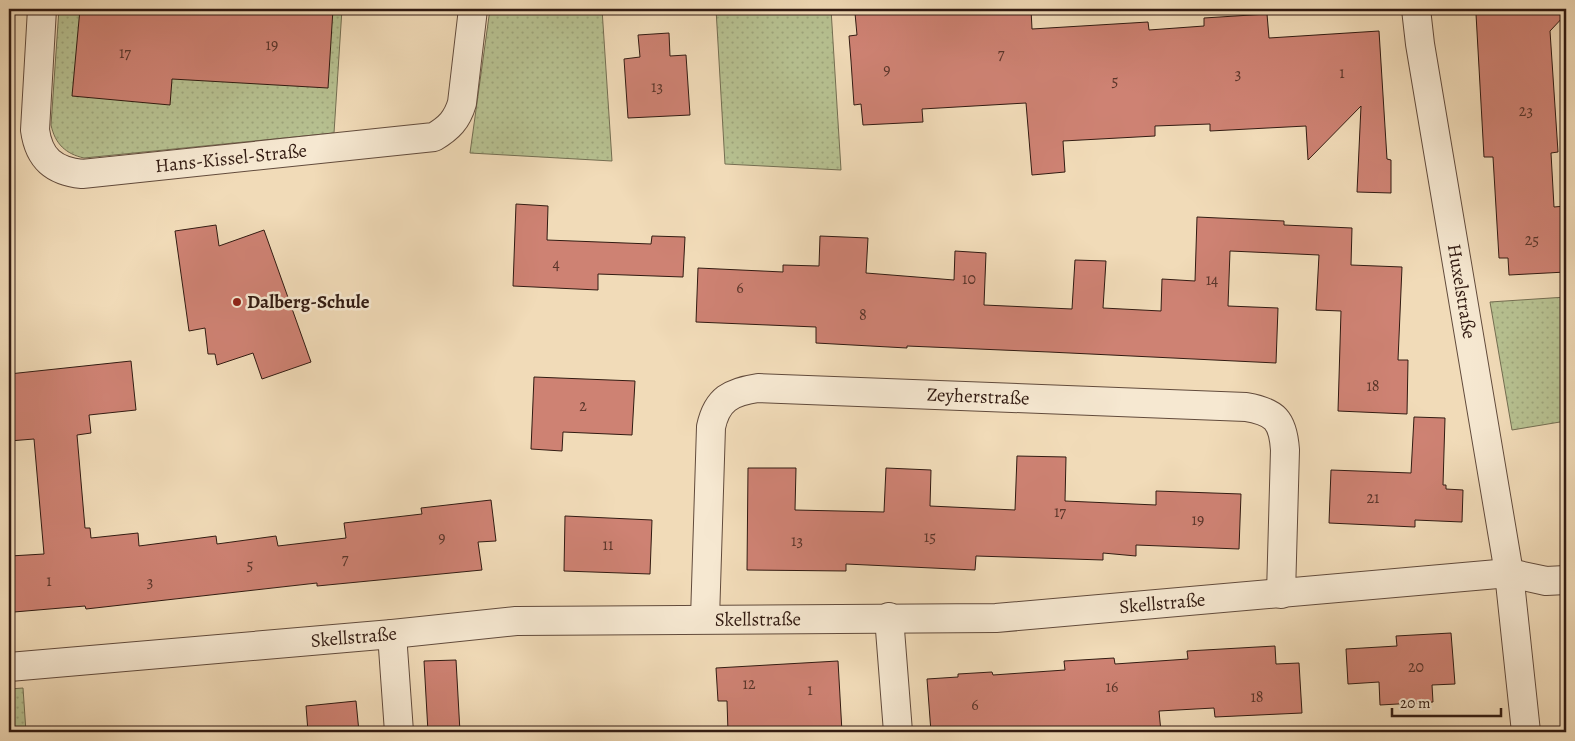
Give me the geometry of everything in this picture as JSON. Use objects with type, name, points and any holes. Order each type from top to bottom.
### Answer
[{"type":"street","name":"Hans-Kissel-Straße","points":[[42,9],[35,130],[37,141],[41,152],[58,169],[69,173],[82,174],[434,137],[447,129],[459,114],[462,103],[473,9]]},
{"type":"street","name":"Huxelstraße","points":[[1416,9],[1420,44],[1508,573]]},
{"type":"street","name":"Zeyherstraße","points":[[705,619],[711,426],[714,414],[722,402],[732,394],[758,388],[1246,407],[1265,411],[1270,413],[1279,422],[1284,434],[1281,594]]},
{"type":"street","name":"Skellstraße","points":[[9,666],[392,634],[516,621],[889,617],[996,618],[1508,573],[1546,581],[1566,580]]},
{"type":"street","points":[[1508,573],[1526,732]]},
{"type":"street","points":[[889,617],[898,732]]},
{"type":"street","points":[[392,634],[399,732]]},
{"type":"green space","points":[[59,9],[342,9],[334,133],[84,158],[72,154],[58,143],[51,125]]},
{"type":"green space","points":[[490,9],[602,9],[612,161],[470,153]]},
{"type":"green space","points":[[716,9],[831,9],[841,170],[725,164]]},
{"type":"green space","points":[[1566,297],[1566,421],[1512,430],[1490,302]]},
{"type":"green space","points":[[23,688],[26,732],[9,732],[9,689]]},
{"type":"building","points":[[80,9],[333,9],[328,88],[172,79],[170,105],[72,96]]},
{"type":"building","points":[[921,9],[1031,9],[1032,29],[1148,22],[1149,30],[1204,26],[1204,18],[1267,14],[1269,38],[1379,31],[1387,159],[1391,160],[1391,193],[1357,192],[1361,106],[1308,160],[1306,126],[1210,131],[1210,124],[1155,126],[1155,136],[1063,141],[1065,172],[1032,175],[1026,103],[922,109],[923,122],[863,125],[861,104],[854,105],[849,36],[857,35],[855,13]]},
{"type":"building","points":[[1487,9],[1566,9],[1566,14],[1550,31],[1558,152],[1551,153],[1554,207],[1565,206],[1566,272],[1509,275],[1508,258],[1499,258],[1493,157],[1484,157],[1476,14],[1487,13]]},
{"type":"building","points":[[669,33],[670,56],[686,55],[690,115],[628,118],[624,59],[640,57],[638,35]]},
{"type":"building","points":[[516,204],[548,206],[547,240],[651,244],[652,236],[685,237],[683,277],[598,274],[598,290],[513,286]]},
{"type":"building","points":[[1197,217],[1284,221],[1284,225],[1352,228],[1351,265],[1402,267],[1398,360],[1408,360],[1407,414],[1338,411],[1341,311],[1316,310],[1319,255],[1230,251],[1228,306],[1278,308],[1276,363],[816,343],[816,327],[696,322],[698,268],[783,272],[783,265],[819,266],[820,236],[868,238],[866,273],[954,280],[955,251],[986,253],[984,305],[1072,309],[1075,260],[1106,261],[1103,308],[1161,311],[1162,279],[1195,281]]},
{"type":"building","points":[[216,225],[219,246],[264,230],[311,362],[262,379],[253,353],[217,365],[215,354],[208,354],[205,328],[189,331],[175,231]]},
{"type":"building","points":[[131,361],[136,410],[89,415],[91,433],[77,435],[85,528],[90,528],[91,538],[138,533],[139,546],[216,536],[217,544],[276,536],[278,546],[346,538],[344,523],[422,514],[421,508],[491,500],[496,541],[478,542],[482,570],[317,586],[317,583],[86,609],[85,606],[14,612],[10,556],[44,554],[34,439],[9,441],[9,374]]},
{"type":"building","points":[[534,377],[635,381],[632,435],[563,432],[562,451],[531,449]]},
{"type":"building","points":[[1414,417],[1445,418],[1443,485],[1446,485],[1446,489],[1463,490],[1462,522],[1415,520],[1415,527],[1329,523],[1331,470],[1411,473]]},
{"type":"building","points":[[1017,456],[1066,457],[1065,501],[1156,505],[1156,491],[1241,494],[1239,549],[1136,545],[1136,556],[1103,553],[1103,560],[976,556],[975,570],[846,564],[846,571],[747,570],[748,468],[796,468],[795,510],[884,512],[886,468],[931,470],[930,506],[1015,510]]},
{"type":"building","points":[[565,516],[652,520],[650,574],[564,571]]},
{"type":"building","points":[[1451,633],[1455,684],[1432,685],[1433,702],[1380,705],[1379,682],[1348,684],[1346,649],[1397,646],[1396,636]]},
{"type":"building","points":[[1275,646],[1276,664],[1299,663],[1302,713],[1215,717],[1214,708],[1159,711],[1161,732],[931,732],[927,679],[958,677],[958,674],[992,672],[993,675],[1065,670],[1064,661],[1114,658],[1115,664],[1188,659],[1187,651]]},
{"type":"building","points":[[456,660],[460,732],[428,732],[424,661]]},
{"type":"building","points":[[838,661],[842,732],[783,732],[783,729],[728,732],[727,701],[718,701],[716,668]]},
{"type":"building","points":[[356,701],[359,732],[308,732],[306,706]]},
{"type":"place","name":"Dalberg-Schule","points":[[237,302]]}]
